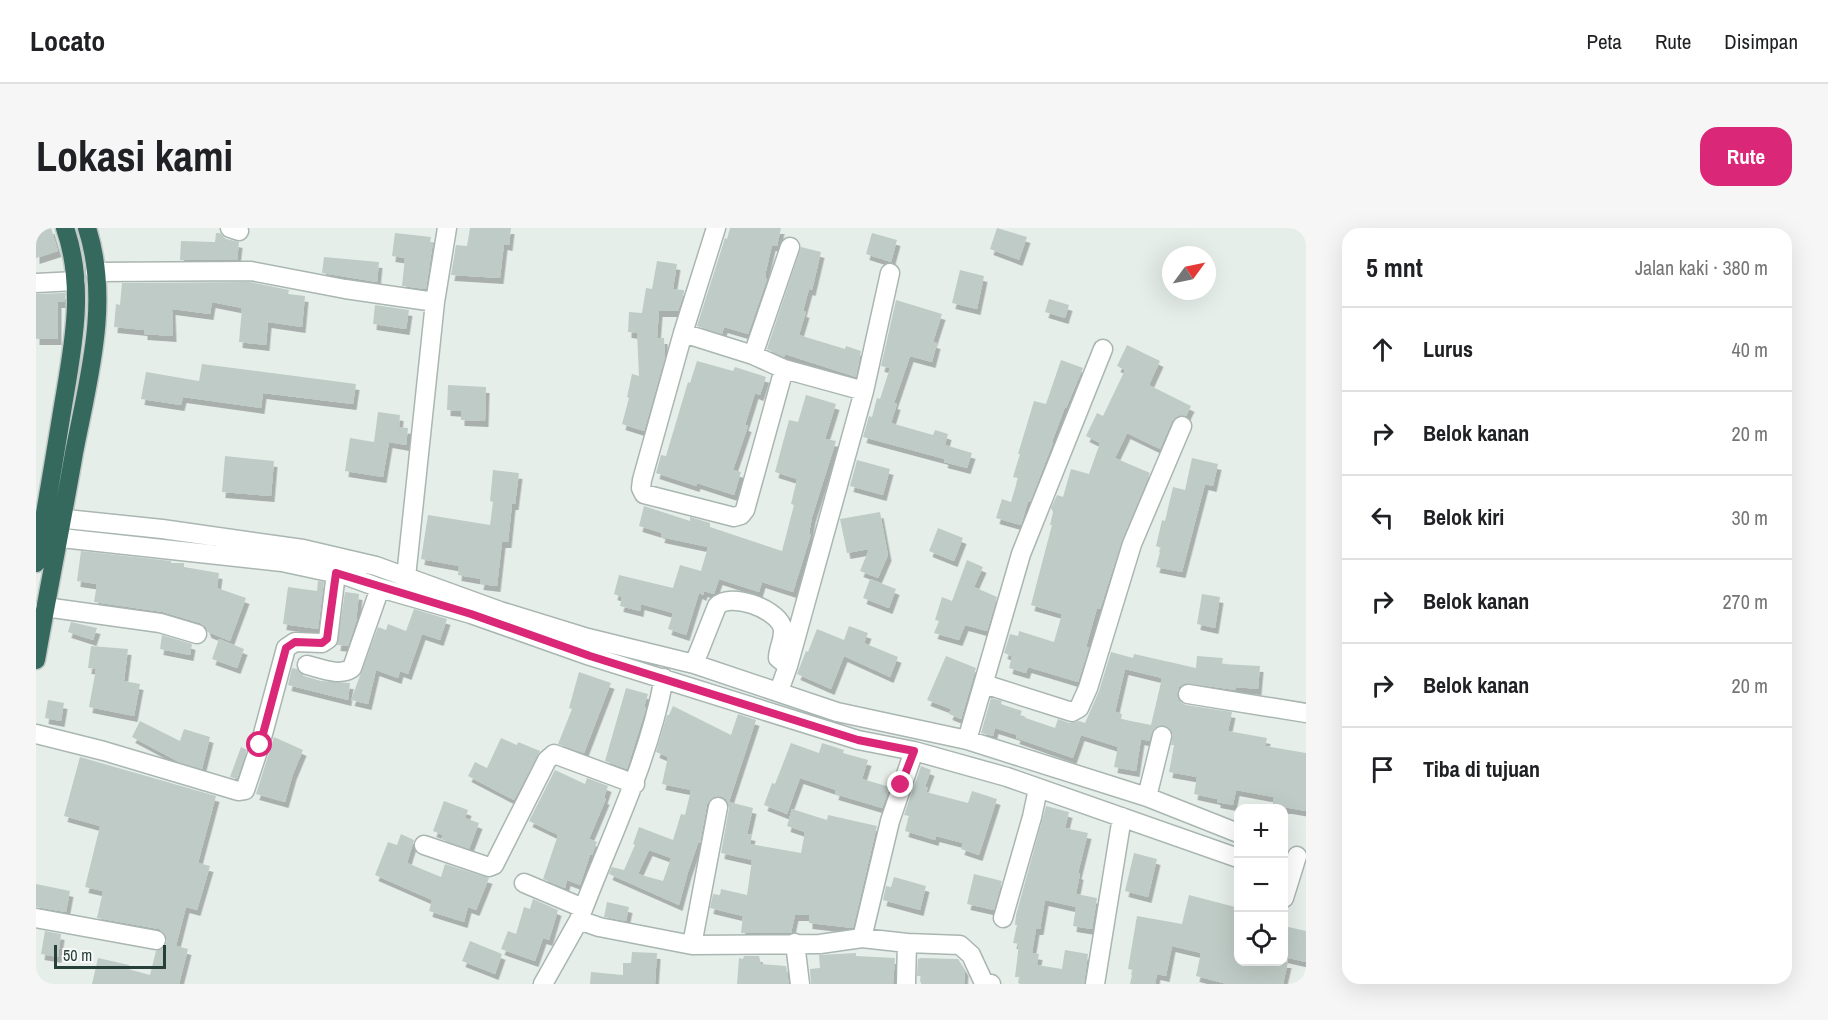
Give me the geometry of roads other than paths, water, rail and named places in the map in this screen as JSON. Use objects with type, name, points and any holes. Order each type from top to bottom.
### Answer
[{"type":"highway","points":[[36,660],[45,607],[50,537],[45,516],[77,312],[74,263],[65,228]]},
{"type":"highway","points":[[36,563],[50,537],[64,519],[88,389],[95,337],[97,293],[90,228]]},
{"type":"street","points":[[406,577],[435,302],[447,228]]},
{"type":"street","points":[[716,228],[683,333],[640,488],[644,494],[734,517],[741,515],[745,510],[784,369]]},
{"type":"street","points":[[753,355],[790,247]]},
{"type":"street","points":[[96,272],[251,271],[345,289],[435,302]]},
{"type":"street","points":[[779,692],[864,391],[890,273]]},
{"type":"street","points":[[36,283],[76,281]]},
{"type":"street","points":[[683,333],[753,355],[784,369],[864,391]]},
{"type":"street","points":[[966,740],[1021,554],[1103,349]]},
{"type":"street","points":[[984,684],[1072,711],[1079,708],[1088,688],[1132,544],[1182,426]]},
{"type":"street","points":[[45,516],[303,549],[376,566],[500,611],[588,638],[694,664],[837,712],[966,740],[1147,797],[1234,831]]},
{"type":"street","points":[[50,537],[282,562],[336,573],[471,614],[590,656],[858,740],[914,751],[1007,777],[1234,856]]},
{"type":"street","points":[[36,734],[104,751],[238,791],[245,790],[260,745],[286,648],[295,642],[322,643],[327,639],[336,573]]},
{"type":"street","points":[[307,665],[338,672],[346,672],[352,668],[381,588]]},
{"type":"street","points":[[694,664],[717,606],[723,601],[730,600],[753,605],[774,614],[782,626],[783,636],[778,658],[788,666]]},
{"type":"street","points":[[45,607],[151,622],[197,634]]},
{"type":"street","points":[[543,984],[581,914],[635,784],[658,710],[664,678]]},
{"type":"street","points":[[1188,694],[1306,713]]},
{"type":"street","points":[[796,720],[800,701]]},
{"type":"street","points":[[1147,797],[1162,736]]},
{"type":"street","points":[[862,938],[890,821],[914,751]]},
{"type":"street","points":[[424,845],[489,867],[494,865],[547,760],[554,754],[635,784]]},
{"type":"street","points":[[1003,918],[1038,789]]},
{"type":"street","points":[[692,945],[718,807]]},
{"type":"street","points":[[1095,984],[1122,817]]},
{"type":"street","points":[[1288,889],[1294,875],[1295,855]]},
{"type":"street","points":[[524,883],[581,914],[599,927],[692,945],[820,944],[862,938],[907,944],[960,945],[970,955],[987,983]]},
{"type":"street","points":[[36,918],[156,940]]},
{"type":"street","points":[[795,943],[800,984]]},
{"type":"street","points":[[906,984],[907,944]]}]
